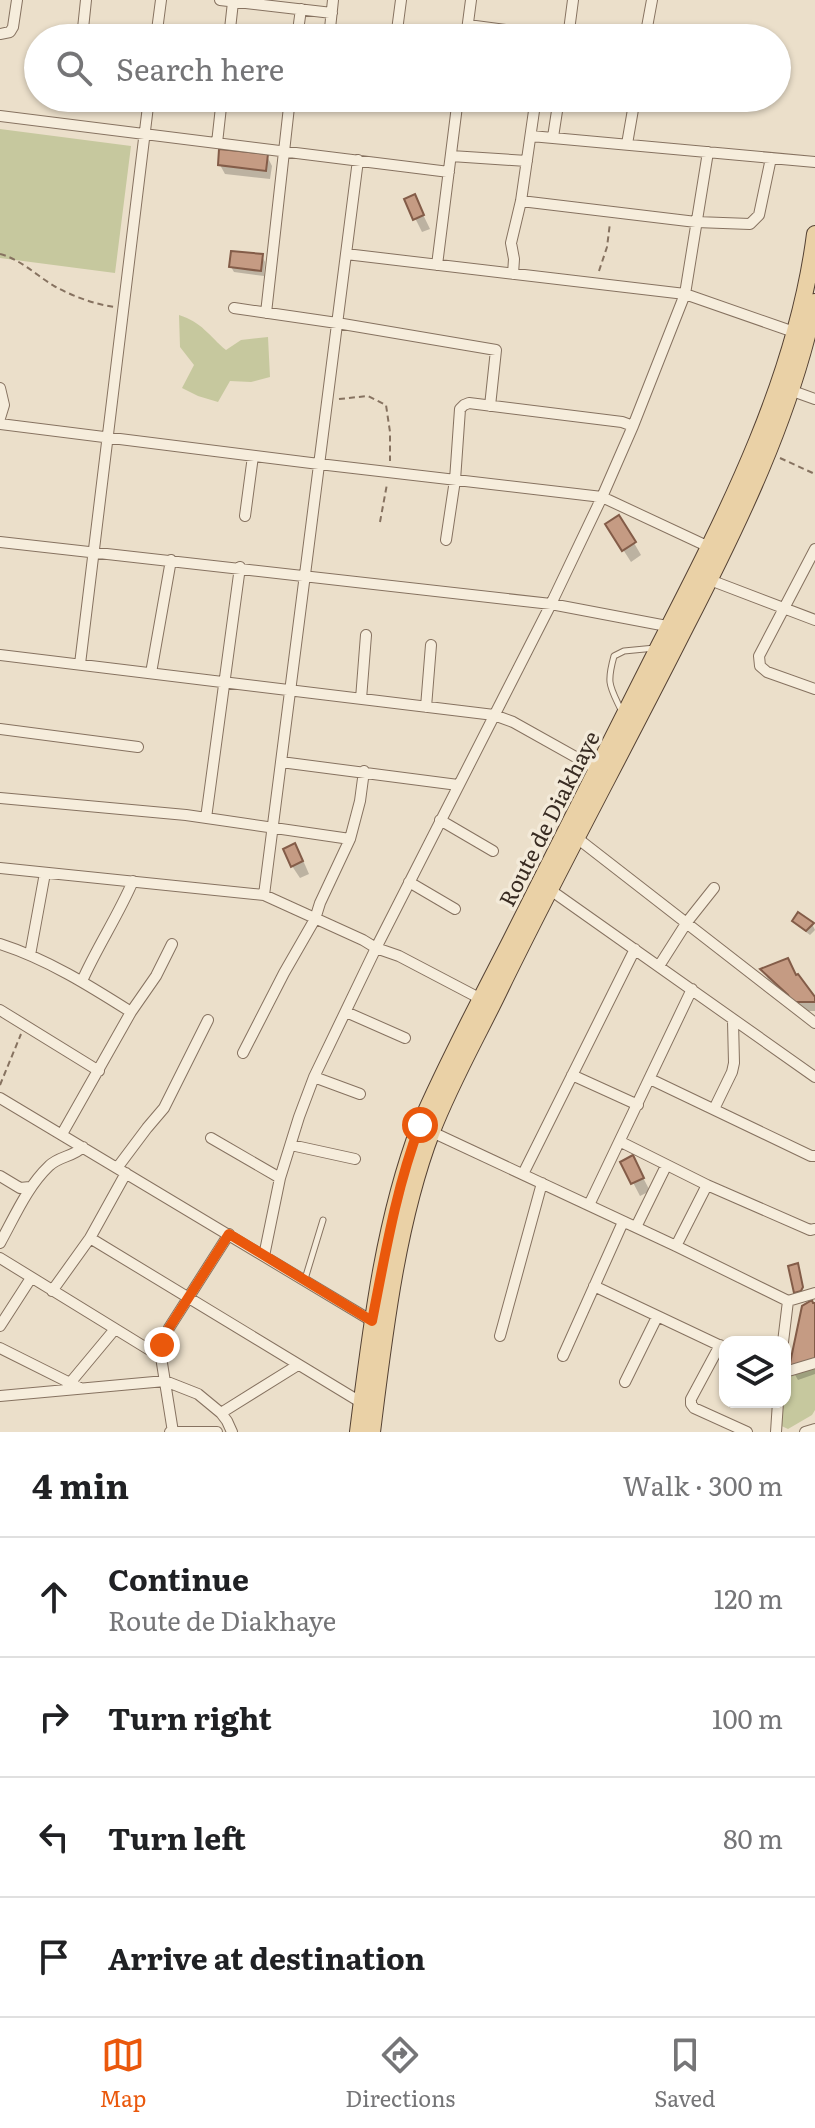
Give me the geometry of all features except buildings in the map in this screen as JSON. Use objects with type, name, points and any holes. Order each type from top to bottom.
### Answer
[{"type":"main road","name":"Route de Diakhaye","points":[[372,1432],[379,1325],[396,1201],[409,1155],[432,1097],[659,648],[710,580],[742,514],[768,453],[815,234]]},
{"type":"main road","name":"Route de Diakhaye","points":[[358,1432],[379,1325],[432,1132],[677,628],[709,547],[784,388],[814,309]]},
{"type":"street","points":[[0,34],[10,32],[13,27],[17,0]]},
{"type":"street","points":[[83,24],[86,0]]},
{"type":"street","points":[[158,24],[161,0]]},
{"type":"street","points":[[220,0],[332,13]]},
{"type":"street","points":[[331,24],[333,0]]},
{"type":"street","points":[[398,24],[401,0]]},
{"type":"street","points":[[468,24],[471,0]]},
{"type":"street","points":[[570,24],[573,0]]},
{"type":"street","points":[[648,24],[652,0]]},
{"type":"street","points":[[231,24],[233,2]]},
{"type":"street","points":[[299,24],[301,9]]},
{"type":"street","points":[[80,664],[147,112]]},
{"type":"street","points":[[217,143],[220,112]]},
{"type":"street","points":[[266,313],[288,112]]},
{"type":"street","points":[[437,265],[456,112]]},
{"type":"street","points":[[513,274],[511,243],[521,201],[534,112]]},
{"type":"street","points":[[553,137],[557,112]]},
{"type":"street","points":[[627,144],[633,112]]},
{"type":"street","points":[[0,116],[449,172]]},
{"type":"street","points":[[531,136],[815,162]]},
{"type":"street","points":[[264,1256],[280,1178],[314,1077],[440,820],[551,604],[633,426],[685,294],[708,152]]},
{"type":"street","points":[[451,156],[527,161]]},
{"type":"street","points":[[521,201],[696,222],[750,224],[759,215],[771,158]]},
{"type":"street","points":[[264,895],[358,160]]},
{"type":"street","points":[[346,254],[685,294],[794,332]]},
{"type":"street","points":[[234,308],[496,350],[490,406]]},
{"type":"street","points":[[0,388],[0,421],[253,456],[602,497],[709,547]]},
{"type":"street","points":[[784,388],[815,399]]},
{"type":"street","points":[[446,540],[455,480],[460,409],[464,405],[469,403],[622,422],[633,426]]},
{"type":"street","points":[[245,516],[253,456]]},
{"type":"street","points":[[0,542],[551,604],[677,628]]},
{"type":"street","points":[[815,549],[759,656],[760,666],[767,672],[815,689]]},
{"type":"street","points":[[151,673],[171,560]]},
{"type":"street","points":[[206,818],[240,567]]},
{"type":"street","points":[[710,580],[815,620]]},
{"type":"street","points":[[361,699],[366,635]]},
{"type":"street","points":[[426,707],[431,645]]},
{"type":"street","points":[[0,655],[494,715],[513,722],[597,769]]},
{"type":"street","points":[[0,729],[138,747]]},
{"type":"street","points":[[281,762],[458,785]]},
{"type":"street","points":[[243,1053],[315,919],[350,839],[364,771]]},
{"type":"street","points":[[0,798],[206,818],[350,839]]},
{"type":"street","points":[[440,820],[493,851]]},
{"type":"street","points":[[577,838],[815,1023]]},
{"type":"street","points":[[0,868],[264,895],[399,956],[481,999]]},
{"type":"street","points":[[30,955],[45,873]]},
{"type":"street","points":[[82,981],[133,881]]},
{"type":"street","points":[[409,882],[455,909]]},
{"type":"street","points":[[659,966],[687,922],[714,888]]},
{"type":"street","points":[[549,889],[815,1077]]},
{"type":"street","points":[[0,944],[82,981],[131,1012]]},
{"type":"street","points":[[62,1134],[172,944]]},
{"type":"street","points":[[523,1174],[635,949]]},
{"type":"street","points":[[589,1205],[692,989]]},
{"type":"street","points":[[0,1010],[99,1071]]},
{"type":"street","points":[[346,1012],[405,1038]]},
{"type":"street","points":[[52,1291],[90,1238],[122,1170],[164,1108],[208,1020]]},
{"type":"street","points":[[714,1109],[732,1072],[733,1021]]},
{"type":"street","points":[[572,1075],[638,1105]]},
{"type":"street","points":[[314,1077],[360,1094]]},
{"type":"street","points":[[650,1079],[815,1156]]},
{"type":"street","points":[[0,1098],[379,1325]]},
{"type":"street","points":[[432,1132],[788,1301],[815,1293]]},
{"type":"street","points":[[211,1138],[280,1178]]},
{"type":"street","points":[[621,1142],[707,1185],[810,1230],[815,1229]]},
{"type":"street","points":[[291,1145],[355,1159]]},
{"type":"street","points":[[0,1243],[30,1187],[52,1163],[76,1154],[83,1147]]},
{"type":"street","points":[[636,1227],[666,1166]]},
{"type":"street","points":[[0,1176],[20,1188],[30,1187]]},
{"type":"street","points":[[500,1336],[542,1183]]},
{"type":"street","points":[[676,1246],[707,1185]]},
{"type":"street","points":[[563,1356],[623,1222]]},
{"type":"street","points":[[217,1432],[172,1432],[161,1357],[169,1328],[229,1234]]},
{"type":"street","points":[[90,1238],[362,1403]]},
{"type":"street","points":[[0,1258],[161,1357]]},
{"type":"street","points":[[0,1326],[31,1278]]},
{"type":"street","points":[[594,1286],[719,1345]]},
{"type":"street","points":[[784,1336],[788,1301]]},
{"type":"street","points":[[625,1382],[657,1317]]},
{"type":"street","points":[[70,1383],[115,1329]]},
{"type":"street","points":[[0,1348],[82,1388]]},
{"type":"street","points":[[719,1351],[691,1404],[747,1432]]},
{"type":"street","points":[[791,1370],[815,1363]]},
{"type":"street","points":[[221,1413],[298,1365]]},
{"type":"street","points":[[0,1396],[165,1381],[198,1394],[221,1413],[232,1432]]},
{"type":"street","points":[[776,1432],[778,1408]]},
{"type":"lane","points":[[624,717],[609,685],[614,656],[624,651],[659,648]]},
{"type":"lane","points":[[305,1280],[323,1220]]},
{"type":"path","points":[[594,284],[607,247],[611,213]]},
{"type":"path","points":[[0,254],[10,256],[56,286],[99,305],[123,308]]},
{"type":"path","points":[[328,397],[368,396],[386,405],[390,472],[380,522]]},
{"type":"path","points":[[768,453],[815,474]]},
{"type":"path","points":[[0,1085],[25,1026]]},
{"type":"green space","points":[[0,129],[131,146],[115,273],[0,258]]},
{"type":"green space","points":[[179,315],[199,325],[226,350],[241,340],[268,337],[270,377],[251,382],[230,381],[218,402],[182,388],[194,365],[180,347]]},
{"type":"green space","points":[[815,1356],[815,1410],[788,1429],[773,1422],[774,1408],[791,1408],[791,1377]]},
{"type":"route","points":[[162,1345],[169,1328],[229,1234],[372,1321],[396,1201],[420,1125]]}]
